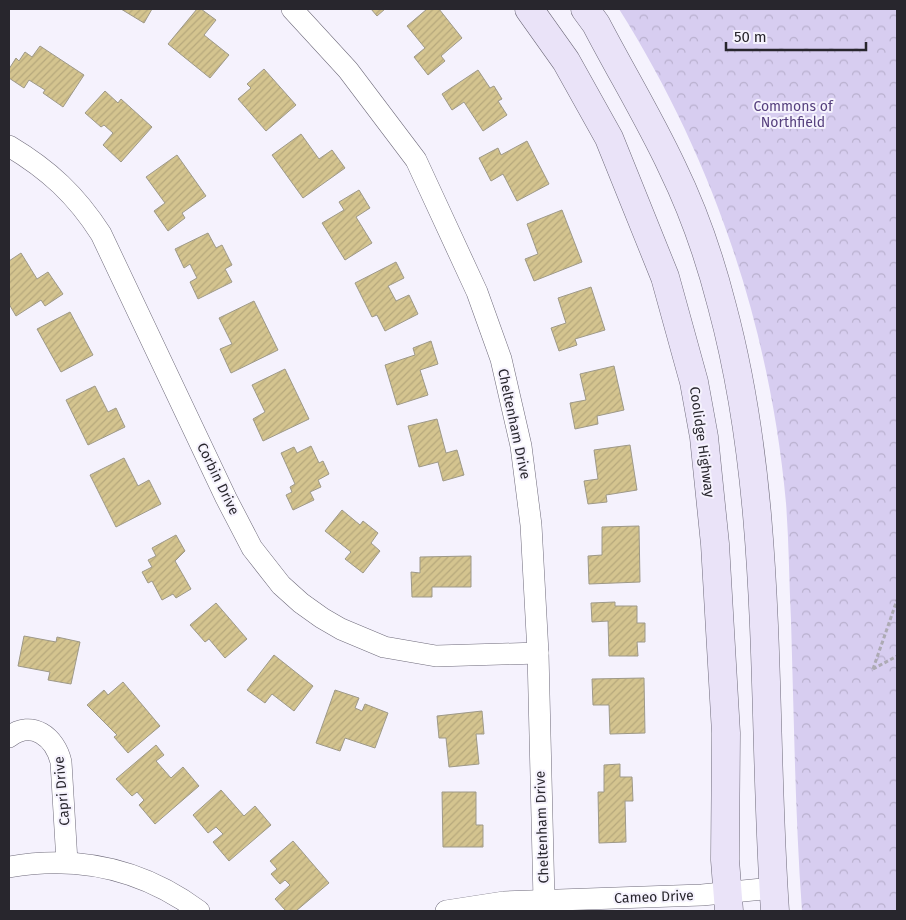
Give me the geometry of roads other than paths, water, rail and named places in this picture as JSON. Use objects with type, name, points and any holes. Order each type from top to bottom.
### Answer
[{"type":"main road","name":"Coolidge Highway","points":[[529,9],[566,61],[609,138],[665,277],[694,382],[704,437],[715,544],[726,733],[728,902]]},
{"type":"main road","points":[[585,9],[596,24],[672,168],[699,236],[719,295],[736,362],[746,415],[759,522],[774,900]]},
{"type":"street","name":"Cheltenham Drive","points":[[292,9],[348,70],[416,160],[482,305],[501,359],[525,472],[531,525],[538,653],[544,900]]},
{"type":"street","name":"Corbin Drive","points":[[9,146],[61,183],[87,213],[101,234],[230,506],[252,548],[281,585],[322,618],[348,633],[384,647],[436,656],[538,653]]},
{"type":"street","name":"Capri Drive","points":[[9,737],[18,731],[34,730],[48,737],[57,748],[61,762],[67,862]]},
{"type":"street","points":[[9,867],[47,862],[106,866],[135,875],[163,887],[199,911]]},
{"type":"street","name":"Cameo Drive","points":[[446,911],[478,904],[544,900],[728,902],[774,900]]},
{"type":"park label","name":"Commons of Northfield","points":[[793,114]]}]
